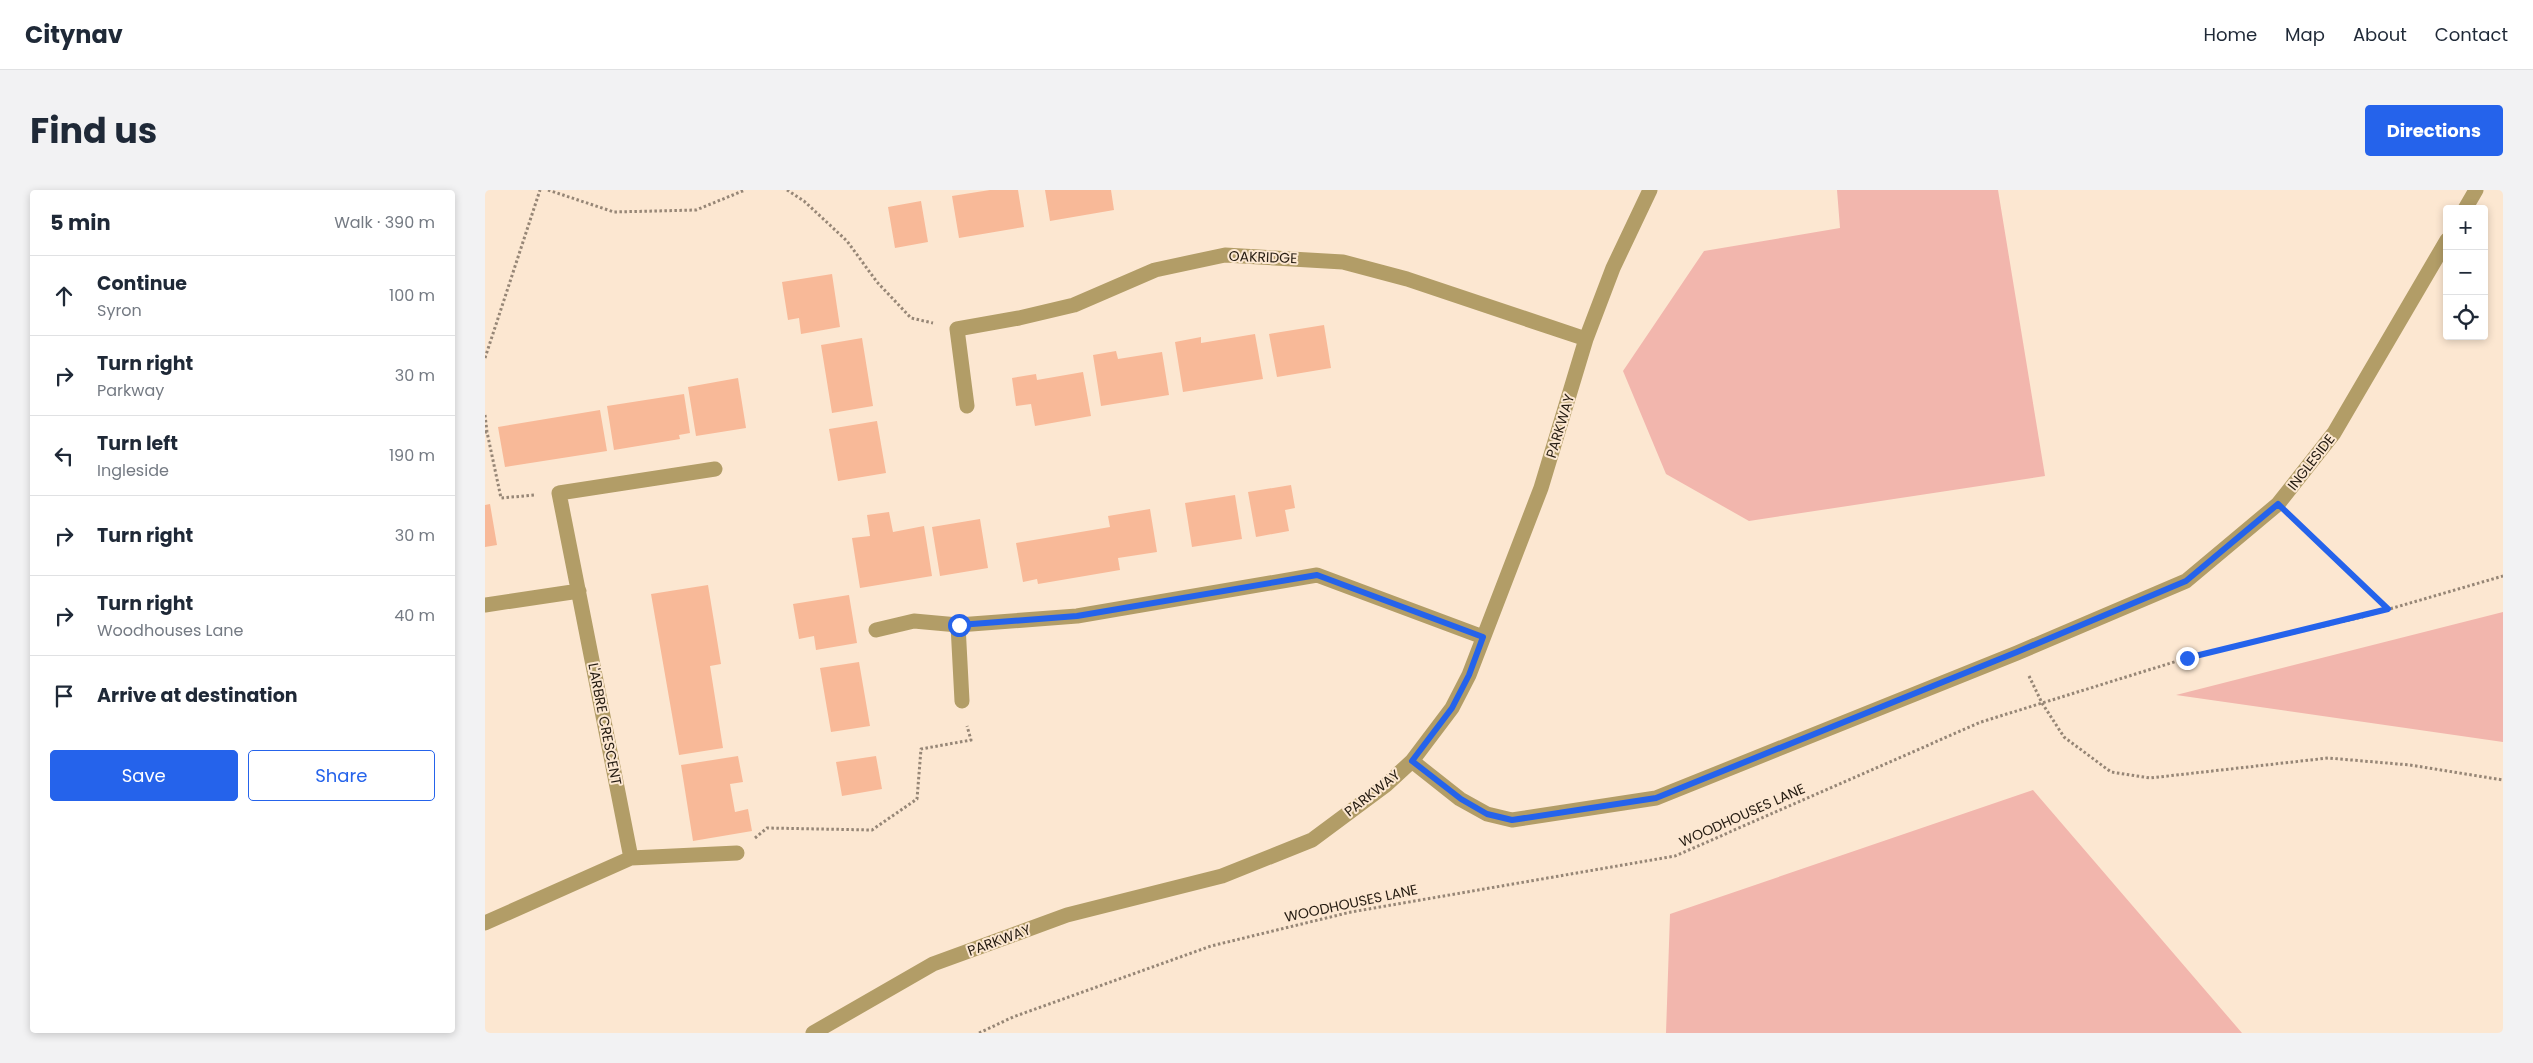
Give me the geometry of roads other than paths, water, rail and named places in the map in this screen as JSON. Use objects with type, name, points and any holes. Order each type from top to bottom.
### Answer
[{"type":"street","name":"PARKWAY","points":[[813,1033],[933,964],[1067,915],[1222,876],[1312,840],[1386,785],[1412,761],[1452,708],[1469,675],[1541,488],[1586,339],[1613,268],[1650,190]]},
{"type":"street","points":[[2467,205],[2475,190]]},
{"type":"street","name":"INGLESIDE","points":[[1412,761],[1461,799],[1487,814],[1512,820],[1656,798],[2017,652],[2186,581],[2278,504],[2334,433],[2443,247]]},
{"type":"street","name":"OAKRIDGE","points":[[967,406],[957,329],[1074,306],[1155,270],[1225,254],[1343,262],[1407,279],[1586,339]]},
{"type":"street","name":"L'ARBRE CRESCENT","points":[[631,858],[559,493],[715,469]]},
{"type":"street","points":[[875,630],[914,621],[959,625],[1077,616],[1317,575],[1483,637]]},
{"type":"street","points":[[485,605],[579,591]]},
{"type":"street","points":[[959,625],[961,701]]},
{"type":"street","points":[[485,923],[631,858],[737,854]]}]
